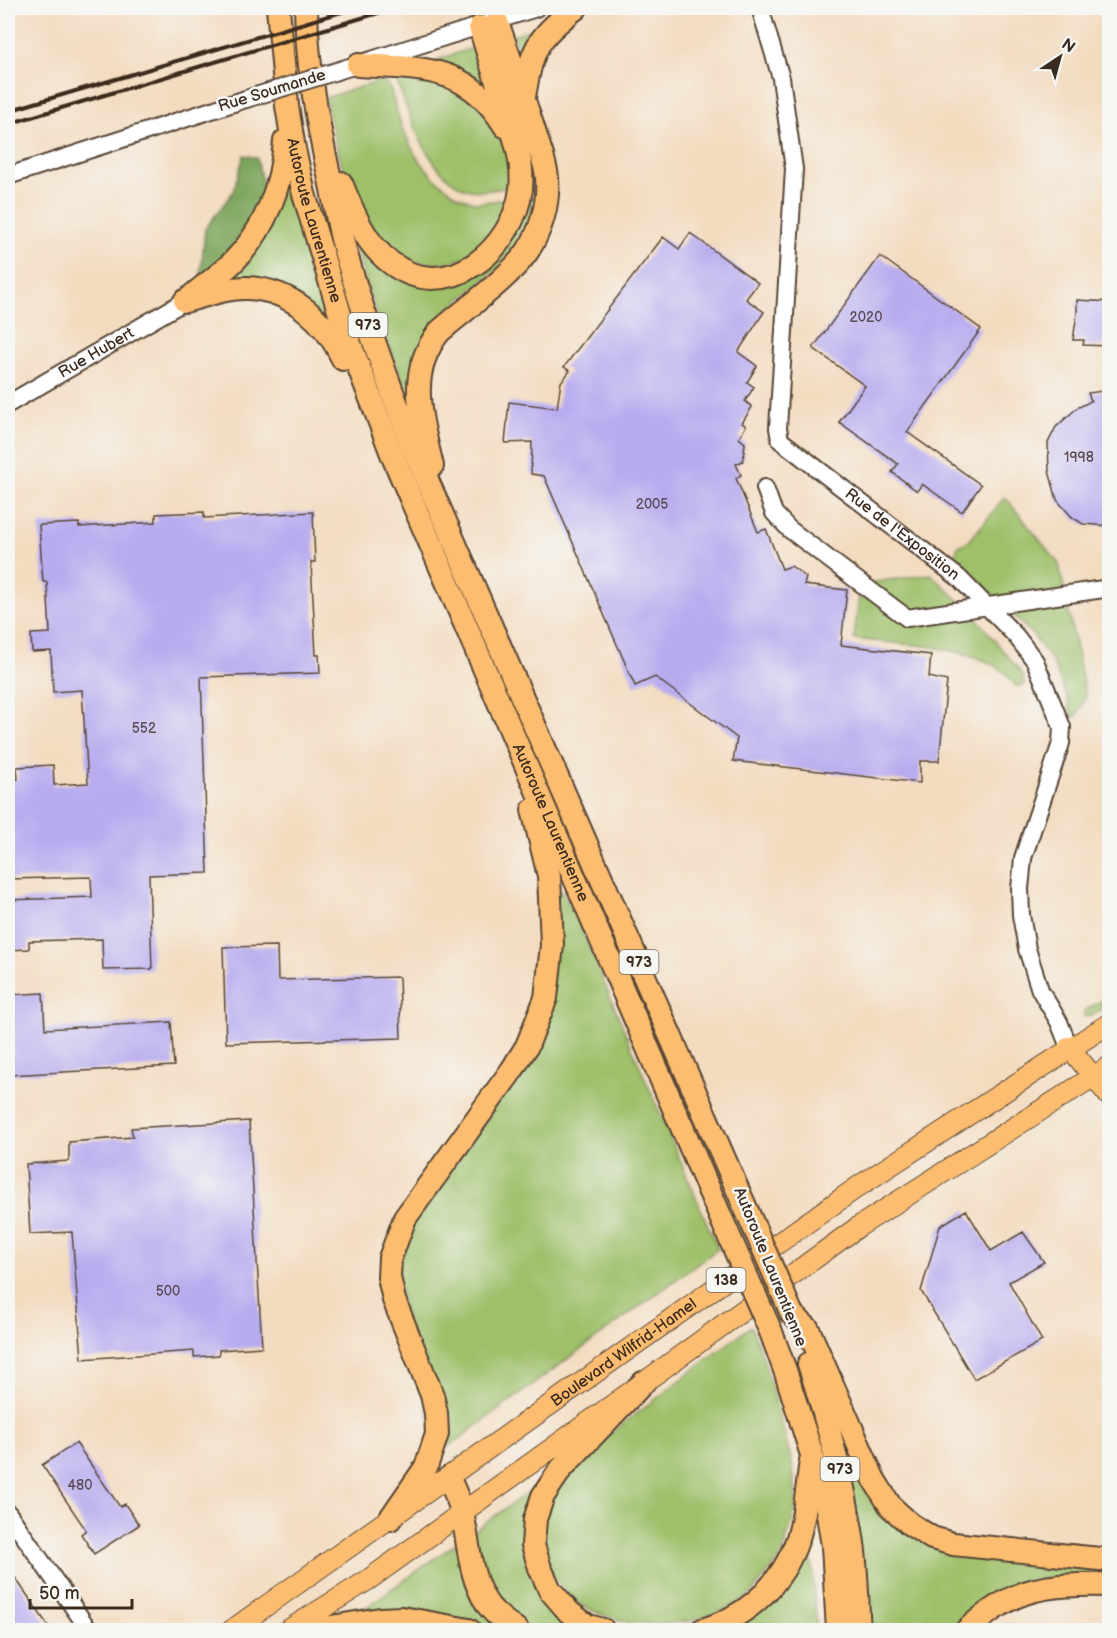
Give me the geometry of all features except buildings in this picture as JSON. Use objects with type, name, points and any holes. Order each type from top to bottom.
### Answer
[{"type":"highway","name":"Autoroute Laurentienne","points":[[278,8],[287,106],[294,149],[304,194],[345,331],[372,404],[517,747],[771,1332],[825,1496],[833,1546],[838,1630]]},
{"type":"highway","name":"Autoroute Laurentienne","points":[[306,8],[307,51],[317,123],[346,253],[370,333],[413,448],[792,1314],[834,1443],[844,1490],[853,1546],[859,1630]]},
{"type":"highway","points":[[524,99],[532,57],[542,39],[552,26],[576,8]]},
{"type":"highway","points":[[317,123],[351,208],[369,240],[392,264],[412,274],[429,278],[464,271],[496,247],[507,232],[519,203],[521,186],[518,147],[488,24]]},
{"type":"highway","points":[[445,520],[420,412],[418,389],[420,369],[430,343],[439,332],[512,270],[526,253],[540,228],[547,197],[547,177],[524,99],[488,24]]},
{"type":"highway","points":[[358,64],[423,69],[461,80],[475,89],[489,103],[518,147]]},
{"type":"highway","points":[[185,301],[235,261],[259,230],[275,194],[284,166],[287,106]]},
{"type":"highway","points":[[185,301],[229,289],[248,288],[287,298],[305,308],[328,331],[353,382],[372,404]]},
{"type":"highway","points":[[390,1519],[426,1467],[437,1434],[432,1395],[394,1300],[389,1277],[390,1258],[405,1218],[506,1080],[528,1046],[546,998],[552,945],[549,876],[517,747]]},
{"type":"highway","points":[[792,1314],[808,1329],[873,1478],[891,1507],[910,1524],[932,1538],[953,1544],[1110,1560]]},
{"type":"highway","points":[[603,1630],[588,1626],[568,1612],[550,1590],[533,1545],[535,1519],[543,1496],[561,1469],[643,1383]]},
{"type":"highway","points":[[702,1630],[718,1626],[741,1613],[760,1598],[777,1579],[791,1556],[798,1537],[805,1509],[812,1453]]},
{"type":"highway","points":[[449,1478],[462,1512],[469,1553],[486,1603],[498,1616],[517,1630]]},
{"type":"highway","points":[[1061,1555],[1110,1546]]},
{"type":"highway","points":[[967,1630],[988,1612],[1010,1598],[1044,1587],[1078,1584],[1110,1585]]},
{"type":"highway","points":[[313,1630],[380,1619],[402,1618],[469,1630]]},
{"type":"main road","name":"Boulevard Wilfrid-Hamel","points":[[232,1630],[858,1186],[1069,1047],[1110,1023]]},
{"type":"main road","points":[[1069,1047],[1110,1097]]},
{"type":"main road","name":"Boulevard Wilfrid-Hamel","points":[[288,1630],[368,1580],[858,1227],[1110,1066]]},
{"type":"street","name":"Rue Soumande","points":[[8,176],[536,8]]},
{"type":"street","name":"Rue de l'Exposition","points":[[760,8],[781,78],[794,169],[778,428],[780,440],[959,578],[1016,636],[1035,661],[1062,727],[1061,743],[1023,858],[1020,889],[1021,915],[1027,949],[1041,990],[1059,1022],[1069,1047]]},
{"type":"street","name":"Rue Hubert","points":[[8,404],[185,301]]},
{"type":"street","points":[[765,488],[774,513],[789,529],[907,618],[1110,588]]},
{"type":"street","points":[[8,1513],[89,1630]]},
{"type":"green space","points":[[544,25],[521,65],[513,35]]},
{"type":"green space","points":[[475,47],[496,99],[437,63],[437,60]]},
{"type":"green space","points":[[419,75],[463,91],[494,120],[508,158],[512,187],[485,191],[470,190],[456,184],[432,160],[415,128],[397,82],[397,78]]},
{"type":"green space","points":[[383,80],[389,85],[402,128],[416,156],[434,178],[458,196],[476,203],[509,199],[503,219],[493,234],[482,246],[461,259],[423,262],[398,253],[377,235],[361,211],[348,183],[325,98]]},
{"type":"green space","points":[[244,155],[257,158],[265,196],[239,248],[200,279],[205,229],[233,192]]},
{"type":"green space","points":[[286,183],[290,184],[334,328],[217,281]]},
{"type":"green space","points":[[528,197],[535,197],[529,222],[516,247],[495,271],[442,314],[408,386],[405,387],[367,286],[344,208],[361,242],[454,282]]},
{"type":"green space","points":[[1005,497],[1059,564],[1086,697],[1076,717],[1071,714],[1067,697],[1052,661],[1033,635],[956,557],[958,547],[971,539]]},
{"type":"green space","points":[[931,574],[973,614],[1023,675],[1024,685],[1016,686],[1000,669],[969,655],[930,647],[854,639],[859,596],[869,583]]},
{"type":"green space","points":[[562,891],[575,915],[718,1249],[449,1446],[437,1451],[404,1316],[397,1273],[407,1232],[519,1072],[558,892]]},
{"type":"green space","points":[[1109,996],[1109,1004],[1092,1015],[1084,1017],[1084,1011]]},
{"type":"green space","points":[[751,1326],[763,1357],[792,1462],[796,1508],[782,1556],[748,1597],[725,1610],[690,1621],[660,1624],[631,1623],[600,1614],[579,1604],[561,1587],[548,1566],[542,1543],[546,1512],[554,1490],[605,1438]]},
{"type":"green space","points":[[848,1437],[905,1530],[1109,1566],[1109,1575],[1043,1579],[1005,1589],[970,1612],[953,1630],[870,1630],[842,1440]]},
{"type":"green space","points":[[534,1488],[523,1524],[525,1558],[532,1576],[583,1630],[534,1630],[525,1627],[492,1600],[471,1533]]},
{"type":"green space","points":[[806,1539],[810,1540],[817,1630],[723,1630]]},
{"type":"green space","points":[[458,1542],[495,1627],[452,1617],[361,1611]]},
{"type":"railway","points":[[8,111],[355,8]]},
{"type":"railway","points":[[8,124],[395,8]]}]
